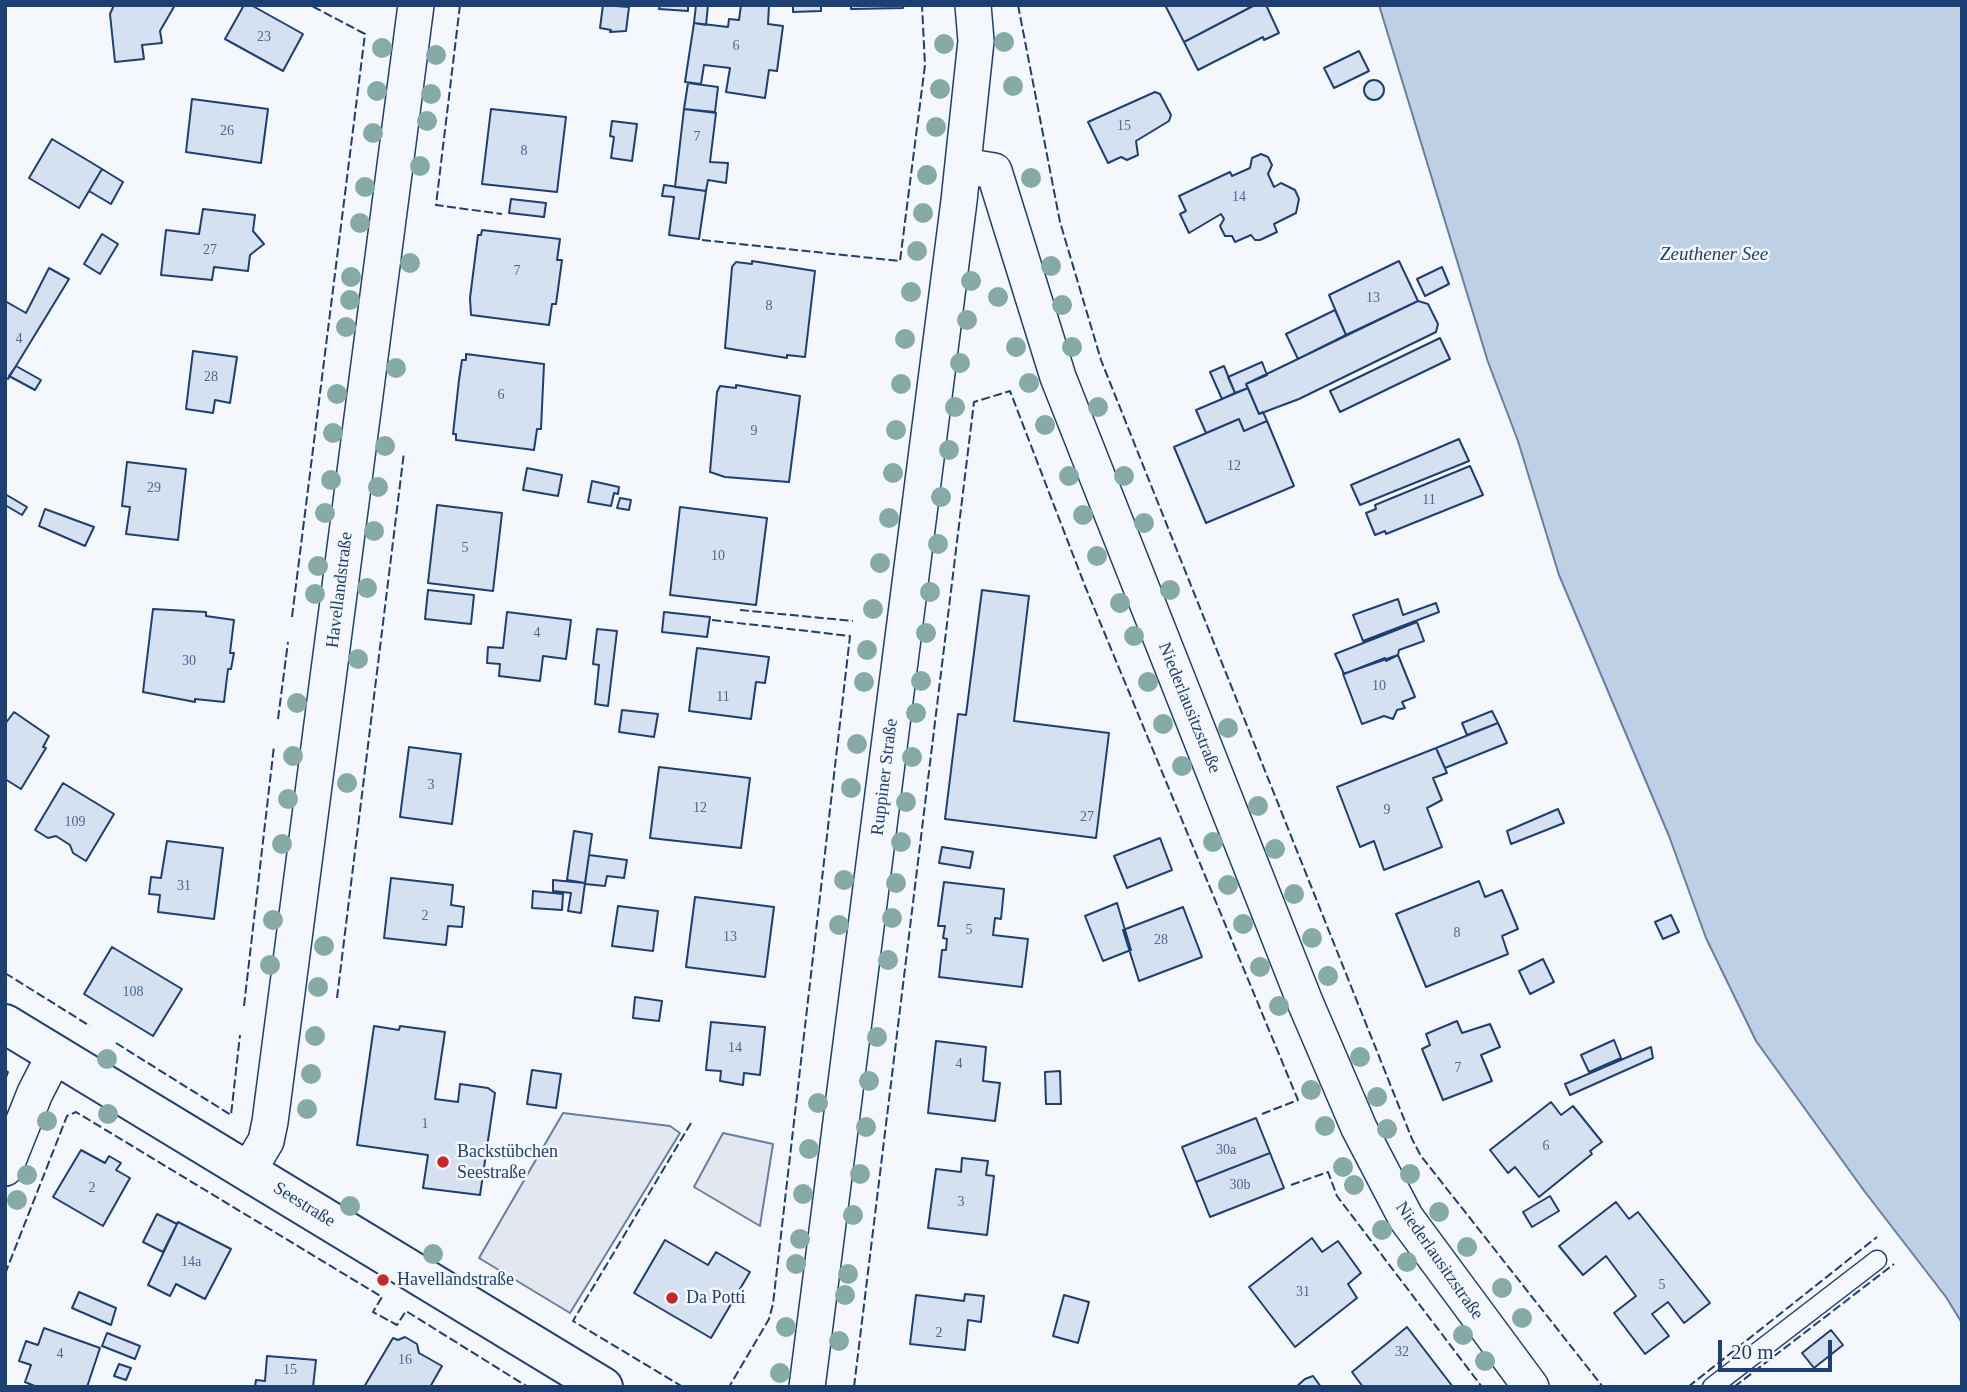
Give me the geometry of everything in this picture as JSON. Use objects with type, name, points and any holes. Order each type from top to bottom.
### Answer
[{"type":"main road","name":"Seestraße","points":[[5,1024],[603,1387]]},
{"type":"street","name":"Havellandstraße","points":[[248,1171],[266,1141],[270,1122],[416,5]]},
{"type":"street","points":[[963,166],[976,41],[974,5]]},
{"type":"street","name":"Ruppiner Straße","points":[[807,1387],[963,166]]},
{"type":"street","name":"Niederlausitzstraße","points":[[963,166],[994,171],[1058,377],[1300,989],[1359,1128],[1406,1218],[1531,1387]]},
{"type":"street","points":[[5,1168],[35,1093],[55,1054]]},
{"type":"lane","points":[[1712,1387],[1877,1260]]},
{"type":"shaded area","points":[[563,1113],[670,1126],[680,1133],[570,1313],[479,1258]]},
{"type":"shaded area","points":[[723,1133],[773,1144],[760,1226],[694,1187]]},
{"type":"water","name":"Zeuthener See","points":[[1379,5],[1962,5],[1962,1323],[1946,1297],[1865,1192],[1756,1041],[1706,938],[1669,836],[1559,575],[1518,441],[1488,362]]},
{"type":"building","points":[[114,5],[175,5],[160,31],[162,43],[142,45],[144,59],[115,62],[110,14]]},
{"type":"building","points":[[244,5],[251,5],[303,34],[283,71],[225,39]]},
{"type":"building","points":[[603,5],[629,7],[626,31],[610,32],[611,30],[600,28]]},
{"type":"building","points":[[660,5],[688,5],[688,11],[659,9]]},
{"type":"building","points":[[696,5],[708,5],[706,25],[694,23]]},
{"type":"building","points":[[741,5],[769,5],[768,24],[783,26],[777,71],[769,70],[765,98],[726,92],[730,68],[704,65],[701,84],[685,82],[694,23],[728,27],[729,19],[739,20]]},
{"type":"building","points":[[793,5],[821,5],[821,11],[793,12]]},
{"type":"building","points":[[851,5],[904,5],[903,8],[851,9]]},
{"type":"building","points":[[1165,5],[1247,5],[1249,8],[1184,42]]},
{"type":"building","points":[[1255,5],[1266,5],[1279,33],[1264,40],[1263,37],[1198,70],[1184,42]]},
{"type":"building","points":[[1359,51],[1369,71],[1334,88],[1324,68]]},
{"type":"building","points":[[1370,80],[1378,80],[1384,90],[1378,100],[1370,100],[1364,94],[1364,86]]},
{"type":"building","points":[[688,83],[718,87],[715,112],[684,109]]},
{"type":"building","points":[[1155,92],[1160,94],[1171,115],[1169,121],[1136,141],[1138,155],[1127,160],[1121,157],[1108,163],[1088,122]]},
{"type":"building","points":[[192,99],[268,109],[261,163],[186,152]]},
{"type":"building","points":[[491,109],[566,117],[557,192],[482,184]]},
{"type":"building","points":[[684,109],[716,113],[710,162],[728,163],[726,183],[708,180],[706,191],[675,187]]},
{"type":"building","points":[[612,121],[637,124],[632,161],[611,158],[614,137],[610,136]]},
{"type":"building","points":[[52,139],[102,169],[79,208],[29,178]]},
{"type":"building","points":[[1261,154],[1268,157],[1272,165],[1268,174],[1274,187],[1281,183],[1295,190],[1299,199],[1296,213],[1274,224],[1277,232],[1260,240],[1255,240],[1251,235],[1235,242],[1232,236],[1225,236],[1220,226],[1224,219],[1221,214],[1189,233],[1180,214],[1186,211],[1179,196],[1230,172],[1232,176],[1250,168],[1252,158]]},
{"type":"building","points":[[102,169],[123,182],[111,204],[89,191]]},
{"type":"building","points":[[664,185],[706,191],[699,239],[669,235],[674,197],[662,196]]},
{"type":"building","points":[[511,199],[546,203],[544,217],[509,213]]},
{"type":"building","points":[[203,209],[255,215],[253,231],[264,244],[250,255],[248,271],[214,267],[212,280],[161,275],[166,230],[199,234]]},
{"type":"building","points":[[482,230],[560,239],[557,260],[562,260],[556,304],[552,304],[549,325],[471,315],[470,298],[478,235],[481,235]]},
{"type":"building","points":[[102,234],[118,244],[100,274],[84,264]]},
{"type":"building","points":[[752,261],[815,271],[805,357],[787,355],[787,358],[725,348],[732,267],[736,262],[752,264]]},
{"type":"building","points":[[1399,261],[1418,301],[1346,335],[1329,295]]},
{"type":"building","points":[[1442,267],[1449,284],[1425,296],[1417,279]]},
{"type":"building","points":[[49,268],[69,279],[8,379],[5,377],[5,301],[26,313]]},
{"type":"building","points":[[1418,301],[1428,304],[1438,324],[1436,332],[1299,399],[1259,414],[1246,384]]},
{"type":"building","points":[[1335,310],[1346,335],[1298,359],[1286,334]]},
{"type":"building","points":[[1440,338],[1450,359],[1340,412],[1330,391]]},
{"type":"building","points":[[193,351],[237,357],[230,403],[215,400],[213,413],[186,409]]},
{"type":"building","points":[[466,354],[544,364],[541,429],[537,429],[534,450],[456,440],[456,434],[453,434],[459,380],[462,360],[466,360]]},
{"type":"building","points":[[1262,362],[1267,375],[1246,384],[1248,388],[1235,393],[1228,377]]},
{"type":"building","points":[[16,366],[41,380],[35,390],[9,376]]},
{"type":"building","points":[[1224,366],[1235,393],[1222,399],[1210,372]]},
{"type":"building","points":[[736,385],[800,396],[789,482],[725,477],[710,472],[717,392],[720,386],[736,388]]},
{"type":"building","points":[[1248,388],[1259,414],[1263,412],[1267,421],[1244,431],[1239,419],[1206,433],[1196,410]]},
{"type":"building","points":[[1239,419],[1244,431],[1267,421],[1294,486],[1206,523],[1174,447]]},
{"type":"building","points":[[1459,439],[1469,461],[1360,505],[1351,485]]},
{"type":"building","points":[[127,462],[186,469],[178,540],[126,534],[130,507],[122,506]]},
{"type":"building","points":[[1470,466],[1483,495],[1386,534],[1385,531],[1375,535],[1366,513],[1376,509],[1375,505]]},
{"type":"building","points":[[527,468],[562,475],[558,496],[523,490]]},
{"type":"building","points":[[592,481],[619,487],[618,494],[614,493],[611,506],[588,502]]},
{"type":"building","points":[[5,494],[27,507],[22,515],[5,505]]},
{"type":"building","points":[[620,498],[631,500],[629,510],[617,508]]},
{"type":"building","points":[[437,505],[502,513],[493,591],[428,583]]},
{"type":"building","points":[[680,507],[767,518],[756,605],[670,595]]},
{"type":"building","points":[[45,509],[94,527],[85,546],[39,526]]},
{"type":"building","points":[[428,590],[474,595],[471,624],[425,619]]},
{"type":"building","points":[[982,590],[1029,596],[1014,721],[1109,733],[1096,838],[945,819],[958,714],[966,715]]},
{"type":"building","points":[[1398,599],[1403,615],[1436,603],[1439,612],[1363,641],[1353,615]]},
{"type":"building","points":[[153,609],[206,612],[206,616],[234,620],[230,653],[234,653],[231,669],[228,669],[224,702],[195,699],[195,702],[143,692]]},
{"type":"building","points":[[507,612],[571,620],[566,659],[543,656],[540,681],[499,676],[500,664],[487,663],[488,647],[503,648]]},
{"type":"building","points":[[664,612],[710,617],[707,637],[662,632]]},
{"type":"building","points":[[1417,622],[1424,641],[1399,650],[1398,655],[1386,661],[1385,658],[1344,674],[1335,654]]},
{"type":"building","points":[[597,629],[617,631],[608,706],[595,704],[599,665],[593,664]]},
{"type":"building","points":[[697,648],[769,657],[765,683],[756,682],[751,719],[689,711]]},
{"type":"building","points":[[1398,655],[1415,697],[1402,702],[1405,708],[1397,710],[1393,719],[1384,716],[1362,724],[1343,674]]},
{"type":"building","points":[[622,710],[658,714],[654,737],[619,732]]},
{"type":"building","points":[[1492,711],[1498,723],[1467,735],[1462,723]]},
{"type":"building","points":[[14,712],[49,736],[43,747],[46,748],[21,789],[5,779],[5,724]]},
{"type":"building","points":[[1498,723],[1507,743],[1445,768],[1436,748]]},
{"type":"building","points":[[409,747],[461,754],[452,824],[400,817]]},
{"type":"building","points":[[1436,748],[1447,773],[1433,778],[1442,800],[1427,808],[1442,847],[1384,870],[1374,841],[1360,847],[1337,787]]},
{"type":"building","points":[[659,767],[750,778],[741,848],[650,838]]},
{"type":"building","points":[[63,783],[114,814],[86,861],[73,853],[70,845],[56,836],[48,838],[35,830]]},
{"type":"building","points":[[1558,809],[1564,823],[1511,844],[1507,831]]},
{"type":"building","points":[[574,831],[592,834],[585,883],[567,880]]},
{"type":"building","points":[[1160,838],[1172,870],[1127,888],[1114,856]]},
{"type":"building","points":[[167,841],[223,848],[214,919],[158,912],[160,895],[149,894],[151,877],[161,878]]},
{"type":"building","points":[[942,847],[973,852],[970,868],[939,863]]},
{"type":"building","points":[[589,855],[627,860],[624,878],[607,876],[605,886],[585,884]]},
{"type":"building","points":[[391,878],[453,885],[451,905],[464,907],[462,927],[448,926],[446,945],[384,938]]},
{"type":"building","points":[[553,880],[585,883],[581,913],[568,911],[571,893],[553,891]]},
{"type":"building","points":[[1479,881],[1485,897],[1502,890],[1518,929],[1502,936],[1508,954],[1426,987],[1396,914]]},
{"type":"building","points":[[944,882],[1004,889],[1001,919],[995,918],[993,935],[1028,939],[1022,987],[939,977],[942,950],[946,950],[947,939],[943,938],[945,926],[938,926]]},
{"type":"building","points":[[533,891],[563,894],[562,910],[532,908]]},
{"type":"building","points":[[695,897],[774,907],[765,977],[686,967]]},
{"type":"building","points":[[1117,903],[1131,950],[1103,961],[1085,916]]},
{"type":"building","points":[[618,906],[658,911],[653,951],[612,946]]},
{"type":"building","points":[[1183,907],[1202,957],[1139,981],[1123,930]]},
{"type":"building","points":[[1671,915],[1679,932],[1663,939],[1655,922]]},
{"type":"building","points":[[112,947],[182,989],[153,1036],[84,994]]},
{"type":"building","points":[[1543,959],[1554,982],[1530,994],[1519,971]]},
{"type":"building","points":[[635,997],[662,1001],[659,1021],[633,1018]]},
{"type":"building","points":[[1457,1021],[1462,1033],[1490,1024],[1500,1047],[1481,1055],[1492,1081],[1443,1100],[1422,1049],[1430,1045],[1426,1034]]},
{"type":"building","points":[[711,1022],[765,1027],[760,1075],[744,1073],[743,1085],[720,1081],[721,1071],[706,1070]]},
{"type":"building","points":[[374,1026],[399,1030],[400,1026],[445,1032],[435,1099],[458,1102],[460,1084],[488,1088],[495,1093],[480,1195],[423,1188],[428,1155],[357,1145]]},
{"type":"building","points":[[1614,1040],[1621,1058],[1589,1072],[1581,1055]]},
{"type":"building","points":[[936,1041],[986,1047],[983,1081],[1000,1083],[995,1121],[928,1113]]},
{"type":"building","points":[[1651,1047],[1653,1058],[1570,1095],[1565,1084]]},
{"type":"building","points":[[532,1070],[561,1074],[556,1108],[527,1104]]},
{"type":"building","points":[[1060,1071],[1061,1104],[1046,1104],[1045,1072]]},
{"type":"building","points":[[1551,1102],[1561,1115],[1573,1106],[1602,1142],[1590,1151],[1592,1154],[1539,1197],[1515,1167],[1508,1173],[1490,1150]]},
{"type":"building","points":[[1256,1118],[1270,1153],[1196,1182],[1182,1147]]},
{"type":"building","points":[[81,1150],[105,1163],[109,1156],[121,1163],[116,1170],[130,1178],[103,1226],[53,1197]]},
{"type":"building","points":[[1270,1153],[1284,1188],[1210,1217],[1196,1182]]},
{"type":"building","points":[[962,1158],[988,1161],[986,1175],[994,1176],[987,1235],[928,1228],[936,1169],[961,1172]]},
{"type":"building","points":[[1550,1196],[1559,1211],[1532,1227],[1523,1212]]},
{"type":"building","points":[[1616,1202],[1629,1219],[1638,1212],[1710,1303],[1684,1323],[1668,1302],[1652,1314],[1669,1336],[1645,1354],[1614,1313],[1636,1296],[1606,1256],[1583,1275],[1559,1246]]},
{"type":"building","points":[[157,1214],[177,1224],[163,1252],[143,1242]]},
{"type":"building","points":[[178,1222],[231,1249],[205,1299],[176,1284],[170,1296],[148,1285]]},
{"type":"building","points":[[1312,1238],[1322,1252],[1338,1241],[1361,1273],[1348,1284],[1357,1298],[1295,1347],[1249,1287]]},
{"type":"building","points":[[665,1240],[708,1265],[716,1252],[750,1272],[711,1338],[634,1293]]},
{"type":"building","points":[[79,1292],[116,1308],[111,1325],[72,1308]]},
{"type":"building","points":[[965,1294],[984,1296],[981,1322],[968,1320],[965,1350],[910,1344],[916,1295],[964,1301]]},
{"type":"building","points":[[1064,1295],[1089,1302],[1078,1343],[1053,1336]]},
{"type":"building","points":[[1407,1327],[1453,1387],[1363,1387],[1352,1372]]},
{"type":"building","points":[[44,1328],[100,1348],[87,1387],[37,1387],[25,1382],[31,1365],[19,1361],[26,1341],[38,1345]]},
{"type":"building","points":[[1831,1330],[1843,1345],[1814,1368],[1802,1353]]},
{"type":"building","points":[[107,1333],[140,1346],[135,1359],[102,1346]]},
{"type":"building","points":[[405,1337],[417,1344],[419,1353],[442,1366],[430,1387],[364,1387],[393,1338],[398,1340]]},
{"type":"building","points":[[267,1356],[316,1360],[313,1387],[255,1387],[256,1380],[265,1381]]},
{"type":"building","points":[[119,1364],[131,1368],[126,1380],[114,1376]]},
{"type":"building","points":[[1313,1376],[1321,1387],[1296,1387],[1305,1379]]},
{"type":"fence","points":[[292,617],[365,34],[310,5]]},
{"type":"fence","points":[[460,5],[436,205],[502,214]]},
{"type":"fence","points":[[702,240],[900,261],[925,65],[922,5]]},
{"type":"fence","points":[[1018,5],[1060,222],[1101,360],[1412,1139],[1421,1156],[1603,1387]]},
{"type":"fence","points":[[854,1387],[974,402],[1010,391],[1085,586],[1298,1100],[1262,1114]]},
{"type":"fence","points":[[337,998],[404,452]]},
{"type":"fence","points":[[740,610],[853,621]]},
{"type":"fence","points":[[712,620],[850,636],[773,1304],[769,1319],[729,1387]]},
{"type":"fence","points":[[278,719],[288,642]]},
{"type":"fence","points":[[244,1006],[274,746]]},
{"type":"fence","points":[[5,973],[90,1026]]},
{"type":"fence","points":[[116,1043],[231,1115],[240,1035]]},
{"type":"fence","points":[[5,1070],[8,1072],[5,1080]]},
{"type":"fence","points":[[5,1274],[67,1116],[76,1112],[382,1297],[373,1312],[397,1325],[406,1311],[528,1387]]},
{"type":"fence","points":[[683,1387],[573,1321],[691,1123]]},
{"type":"fence","points":[[1291,1185],[1328,1172],[1337,1196],[1482,1387]]},
{"type":"fence","points":[[1688,1387],[1877,1237]]},
{"type":"fence","points":[[1734,1387],[1894,1264]]},
{"type":"place","name":"Backstübchen Seestraße","points":[[443,1162]]},
{"type":"place","name":"Havellandstraße","points":[[383,1280]]},
{"type":"place","name":"Da Potti","points":[[672,1298]]}]
